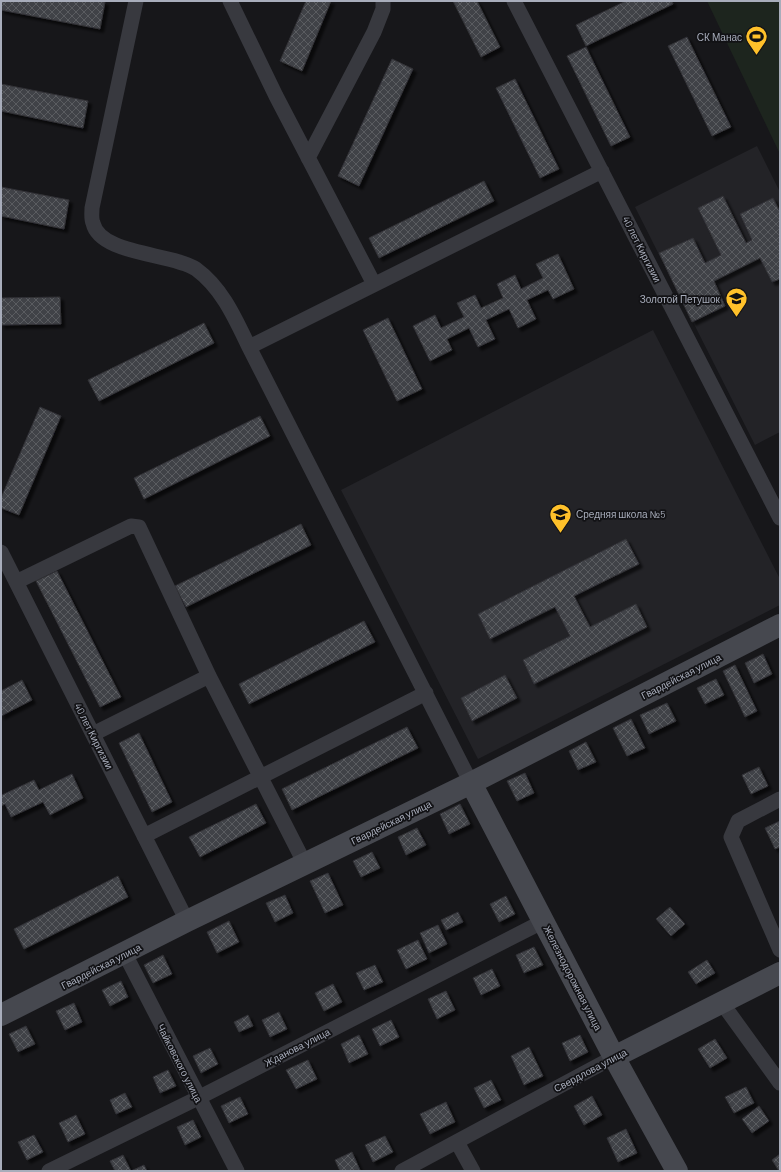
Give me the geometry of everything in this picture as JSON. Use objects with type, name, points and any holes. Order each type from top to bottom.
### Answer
[{"type":"street","points":[[136,1],[92,208],[93,224],[100,235],[115,245],[153,254],[194,268],[214,284],[228,305],[471,783]]},
{"type":"street","points":[[230,1],[276,96],[374,284]]},
{"type":"street","points":[[308,158],[374,32],[383,10],[383,1]]},
{"type":"street","name":"40 лет Киргизии","points":[[514,1],[780,518]]},
{"type":"street","points":[[249,346],[602,171]]},
{"type":"street","points":[[16,582],[131,526],[136,525],[142,530],[209,676],[305,864]]},
{"type":"street","name":"40 лет Киргизии","points":[[1,552],[187,921]]},
{"type":"street","name":"Гвардейская улица","points":[[1,1016],[187,921],[471,783],[780,625]]},
{"type":"street","points":[[92,734],[209,676]]},
{"type":"street","points":[[144,836],[426,693]]},
{"type":"street","name":"Железнодорожная улица","points":[[471,783],[614,1057],[677,1171]]},
{"type":"street","points":[[780,800],[738,821],[731,838],[780,950]]},
{"type":"street","name":"Жданова улица","points":[[49,1171],[198,1098],[544,921]]},
{"type":"street","name":"Чайковского улица","points":[[125,954],[236,1171]]},
{"type":"street","name":"Свердлова улица","points":[[402,1171],[614,1057],[780,973]]},
{"type":"street","points":[[722,1003],[780,1083]]},
{"type":"street","points":[[457,1142],[473,1171]]},
{"type":"shaded area","name":"СК Манас","points":[[707,1],[780,1],[780,154]]},
{"type":"shaded area","name":"Золотой Петушок","points":[[757,146],[780,192],[780,432],[755,445],[635,207]]},
{"type":"shaded area","name":"Средняя школа №5","points":[[653,330],[780,579],[780,605],[478,759],[341,490]]},
{"type":"building","points":[[1,1],[105,2],[100,29],[1,10]]},
{"type":"building","points":[[306,1],[331,1],[302,71],[280,61]]},
{"type":"building","points":[[453,1],[477,1],[500,47],[481,57]]},
{"type":"building","points":[[626,1],[672,1],[673,4],[586,46],[576,25]]},
{"type":"building","points":[[687,37],[731,127],[712,136],[668,46]]},
{"type":"building","points":[[586,47],[630,137],[611,146],[567,56]]},
{"type":"building","points":[[392,59],[413,69],[359,186],[338,176]]},
{"type":"building","points":[[515,79],[559,169],[540,178],[496,88]]},
{"type":"building","points":[[1,84],[88,101],[83,128],[1,111]]},
{"type":"building","points":[[484,181],[494,201],[379,258],[369,238]]},
{"type":"building","points":[[1,187],[69,200],[64,229],[1,216]]},
{"type":"building","points":[[723,196],[746,243],[752,240],[740,214],[773,198],[780,212],[780,279],[772,282],[760,258],[714,281],[725,306],[692,322],[659,253],[693,238],[705,263],[721,255],[698,208]]},
{"type":"building","points":[[558,254],[574,289],[553,299],[548,290],[527,300],[536,319],[518,328],[509,309],[486,320],[495,339],[478,347],[469,328],[447,339],[452,350],[430,361],[413,326],[435,315],[441,328],[464,317],[457,303],[475,295],[481,308],[503,298],[497,284],[515,275],[521,289],[543,278],[536,264]]},
{"type":"building","points":[[60,297],[61,324],[1,325],[1,298]]},
{"type":"building","points":[[388,318],[422,389],[397,401],[363,330]]},
{"type":"building","points":[[204,323],[214,343],[99,401],[88,380]]},
{"type":"building","points":[[40,407],[61,416],[19,515],[1,508],[1,498]]},
{"type":"building","points":[[260,416],[270,436],[144,499],[134,478]]},
{"type":"building","points":[[301,524],[311,545],[186,607],[175,586]]},
{"type":"building","points":[[626,539],[639,564],[574,596],[590,627],[636,604],[647,627],[534,684],[523,660],[570,636],[555,607],[490,639],[478,614]]},
{"type":"building","points":[[57,571],[121,697],[100,707],[36,581]]},
{"type":"building","points":[[364,621],[375,642],[249,704],[239,684]]},
{"type":"building","points":[[763,654],[772,674],[754,683],[745,663]]},
{"type":"building","points":[[735,665],[757,711],[745,717],[723,671]]},
{"type":"building","points":[[505,675],[517,698],[472,721],[461,698]]},
{"type":"building","points":[[716,679],[724,695],[705,704],[697,688]]},
{"type":"building","points":[[22,680],[32,700],[1,716],[1,691]]},
{"type":"building","points":[[667,703],[676,721],[649,734],[640,715]]},
{"type":"building","points":[[631,719],[645,748],[627,756],[613,728]]},
{"type":"building","points":[[407,727],[418,748],[292,810],[282,789]]},
{"type":"building","points":[[139,733],[172,802],[152,812],[119,743]]},
{"type":"building","points":[[586,742],[596,762],[578,770],[569,751]]},
{"type":"building","points":[[759,767],[768,786],[751,794],[742,775]]},
{"type":"building","points":[[525,773],[534,793],[517,801],[507,781]]},
{"type":"building","points":[[72,774],[83,798],[50,815],[43,802],[11,817],[5,804],[1,806],[1,794],[2,795],[34,780],[39,790]]},
{"type":"building","points":[[256,804],[266,823],[200,857],[189,837]]},
{"type":"building","points":[[460,804],[470,824],[449,834],[440,814]]},
{"type":"building","points":[[780,821],[780,847],[775,849],[765,828]]},
{"type":"building","points":[[417,828],[426,845],[406,855],[398,837]]},
{"type":"building","points":[[372,852],[380,868],[361,877],[353,861]]},
{"type":"building","points":[[328,873],[343,905],[325,913],[310,881]]},
{"type":"building","points":[[118,876],[128,897],[24,949],[14,929]]},
{"type":"building","points":[[285,895],[293,913],[275,922],[266,903]]},
{"type":"building","points":[[506,896],[515,914],[499,922],[490,904]]},
{"type":"building","points":[[670,907],[685,924],[671,936],[656,919]]},
{"type":"building","points":[[458,912],[463,922],[446,930],[441,920]]},
{"type":"building","points":[[229,921],[239,942],[217,953],[207,932]]},
{"type":"building","points":[[438,925],[447,944],[429,953],[420,933]]},
{"type":"building","points":[[418,940],[427,959],[406,969],[397,950]]},
{"type":"building","points":[[534,947],[543,965],[524,973],[516,955]]},
{"type":"building","points":[[163,955],[172,974],[153,983],[144,965]]},
{"type":"building","points":[[707,960],[715,973],[696,984],[688,972]]},
{"type":"building","points":[[375,965],[383,982],[364,990],[356,973]]},
{"type":"building","points":[[492,969],[500,986],[481,995],[473,978]]},
{"type":"building","points":[[121,981],[128,997],[110,1006],[102,990]]},
{"type":"building","points":[[333,984],[342,1002],[324,1011],[315,993]]},
{"type":"building","points":[[446,991],[455,1010],[437,1019],[428,999]]},
{"type":"building","points":[[74,1003],[82,1022],[65,1030],[56,1011]]},
{"type":"building","points":[[279,1012],[287,1029],[270,1037],[262,1020]]},
{"type":"building","points":[[248,1015],[253,1026],[239,1032],[234,1022]]},
{"type":"building","points":[[391,1020],[399,1037],[380,1046],[372,1029]]},
{"type":"building","points":[[26,1026],[35,1044],[18,1052],[9,1034]]},
{"type":"building","points":[[359,1035],[368,1054],[349,1063],[341,1044]]},
{"type":"building","points":[[580,1035],[588,1052],[570,1061],[562,1043]]},
{"type":"building","points":[[715,1039],[727,1058],[710,1068],[698,1049]]},
{"type":"building","points":[[529,1047],[543,1076],[524,1085],[511,1056]]},
{"type":"building","points":[[210,1048],[218,1064],[201,1073],[193,1056]]},
{"type":"building","points":[[308,1060],[317,1079],[296,1089],[286,1070]]},
{"type":"building","points":[[168,1070],[176,1086],[160,1093],[153,1077]]},
{"type":"building","points":[[491,1080],[501,1100],[484,1108],[474,1088]]},
{"type":"building","points":[[746,1087],[754,1103],[734,1113],[725,1097]]},
{"type":"building","points":[[125,1093],[132,1107],[116,1114],[110,1100]]},
{"type":"building","points":[[592,1096],[602,1115],[584,1125],[574,1106]]},
{"type":"building","points":[[240,1097],[248,1114],[229,1123],[221,1106]]},
{"type":"building","points":[[446,1102],[455,1122],[430,1134],[420,1114]]},
{"type":"building","points":[[759,1106],[769,1121],[752,1133],[742,1119]]},
{"type":"building","points":[[76,1115],[85,1134],[68,1142],[59,1123]]},
{"type":"building","points":[[193,1120],[201,1137],[185,1145],[177,1127]]},
{"type":"building","points":[[626,1129],[637,1153],[618,1162],[607,1138]]},
{"type":"building","points":[[34,1135],[43,1152],[27,1160],[18,1142]]},
{"type":"building","points":[[385,1136],[393,1152],[373,1162],[365,1145]]},
{"type":"building","points":[[352,1152],[360,1170],[340,1171],[335,1160]]},
{"type":"building","points":[[780,1154],[780,1171],[779,1171],[772,1160]]},
{"type":"building","points":[[123,1155],[131,1171],[115,1171],[110,1161]]},
{"type":"building","points":[[144,1165],[147,1171],[131,1171]]},
{"type":"place","name":"СК Манас","points":[[757,56]]},
{"type":"place","name":"Золотой Петушок","points":[[736,318]]},
{"type":"place","name":"Средняя школа №5","points":[[560,534]]}]
